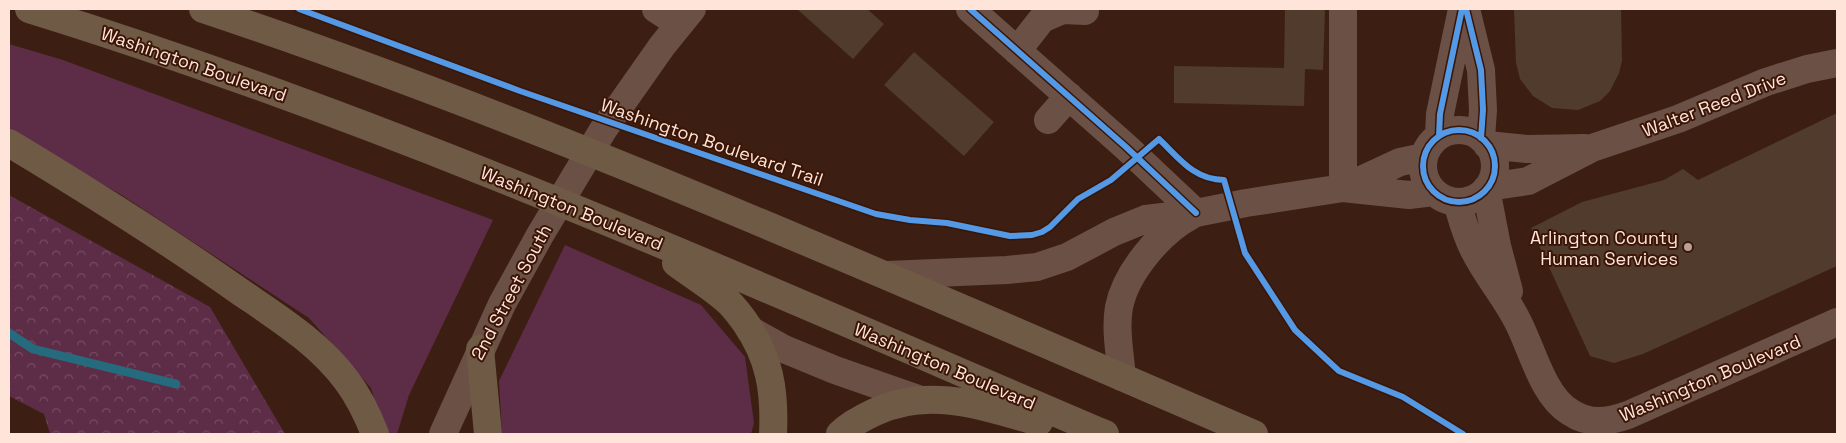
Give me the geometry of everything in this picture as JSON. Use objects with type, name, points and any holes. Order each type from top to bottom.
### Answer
[{"type":"highway","name":"Washington Boulevard","points":[[29,9],[95,29],[190,62],[392,136],[636,234],[1105,434]]},
{"type":"highway","points":[[203,9],[362,65],[523,125],[887,275],[1255,433]]},
{"type":"highway","points":[[9,143],[191,257],[307,340],[346,380],[357,396],[375,434]]},
{"type":"highway","points":[[636,234],[726,300],[750,330],[761,349],[773,388],[773,434]]},
{"type":"highway","points":[[480,349],[488,434]]},
{"type":"highway","points":[[840,434],[862,418],[880,409],[900,402],[918,399],[972,403],[1084,434]]},
{"type":"street","points":[[656,9],[686,16]]},
{"type":"street","points":[[970,9],[1126,147],[1196,213]]},
{"type":"street","points":[[1343,9],[1343,188]]},
{"type":"street","points":[[1462,9],[1432,147],[1423,166],[1424,176],[1445,197],[1463,224],[1472,247],[1517,319]]},
{"type":"street","points":[[1466,9],[1481,70],[1484,142]]},
{"type":"street","points":[[1018,51],[1042,19],[1063,10],[1085,11]]},
{"type":"street","name":"2nd Street South","points":[[443,434],[480,349],[540,235],[603,130],[662,46],[686,16]]},
{"type":"street","name":"Walter Reed Drive","points":[[1487,188],[1528,180],[1592,148],[1678,119],[1766,82],[1807,69],[1837,64]]},
{"type":"street","points":[[1048,120],[1069,96]]},
{"type":"street","points":[[887,275],[1007,270],[1037,266],[1067,257],[1114,232],[1146,219],[1196,213],[1343,188],[1445,197],[1468,201],[1478,197],[1487,188],[1493,177],[1495,166],[1493,154],[1484,142],[1474,134],[1456,130],[1447,132],[1432,147],[1343,188]]},
{"type":"street","name":"Walter Reed Drive","points":[[1484,142],[1527,149],[1592,148]]},
{"type":"street","points":[[1487,188],[1497,246],[1517,319]]},
{"type":"street","points":[[1122,377],[1118,318],[1123,295],[1149,250],[1170,230],[1196,213]]},
{"type":"street","name":"Washington Boulevard","points":[[1517,319],[1541,375],[1561,404],[1568,412],[1579,418],[1602,422],[1628,416],[1837,322]]},
{"type":"street","points":[[750,330],[784,349],[835,370],[918,399]]},
{"type":"green space","points":[[9,44],[63,60],[493,220],[409,395],[397,434],[384,434],[371,388],[309,318],[120,194],[9,131]]},
{"type":"green space","points":[[9,195],[210,307],[285,434],[50,434],[44,414],[9,396]]},
{"type":"green space","points":[[565,245],[701,305],[745,357],[754,423],[751,434],[502,434],[499,381]]},
{"type":"building","points":[[797,9],[867,9],[884,24],[853,59]]},
{"type":"building","points":[[1285,9],[1325,9],[1323,70],[1305,69],[1304,106],[1174,103],[1174,66],[1284,68]]},
{"type":"building","points":[[1514,9],[1621,9],[1622,61],[1619,73],[1610,91],[1600,101],[1578,110],[1552,108],[1533,96],[1520,79],[1516,63]]},
{"type":"building","points":[[914,52],[994,122],[964,156],[884,85]]},
{"type":"building","name":"Arlington County Human Services","points":[[1837,113],[1837,266],[1643,354],[1614,363],[1590,356],[1531,228],[1582,202],[1664,180],[1683,169],[1698,180]]},
{"type":"waterway","points":[[9,333],[33,349],[176,384]]},
{"type":"cycle path","name":"Washington Boulevard Trail","points":[[299,9],[520,91],[876,214],[910,220],[947,223],[1010,236],[1032,235],[1050,227],[1078,199],[1111,180],[1159,139],[1188,167],[1204,176],[1224,180],[1245,253],[1295,330],[1339,371],[1403,397],[1463,434]]},
{"type":"cycle path","points":[[970,9],[1126,147],[1196,213]]},
{"type":"cycle path","points":[[1439,136],[1440,114],[1462,9]]},
{"type":"cycle path","points":[[1466,9],[1481,70],[1483,110],[1481,138]]},
{"type":"cycle path","points":[[1459,130],[1479,136],[1489,146],[1495,166],[1489,186],[1479,196],[1459,202],[1439,196],[1429,186],[1423,166],[1429,146],[1439,136],[1459,130]]},
{"type":"place","name":"Arlington County Human Services","points":[[1688,247]]}]
